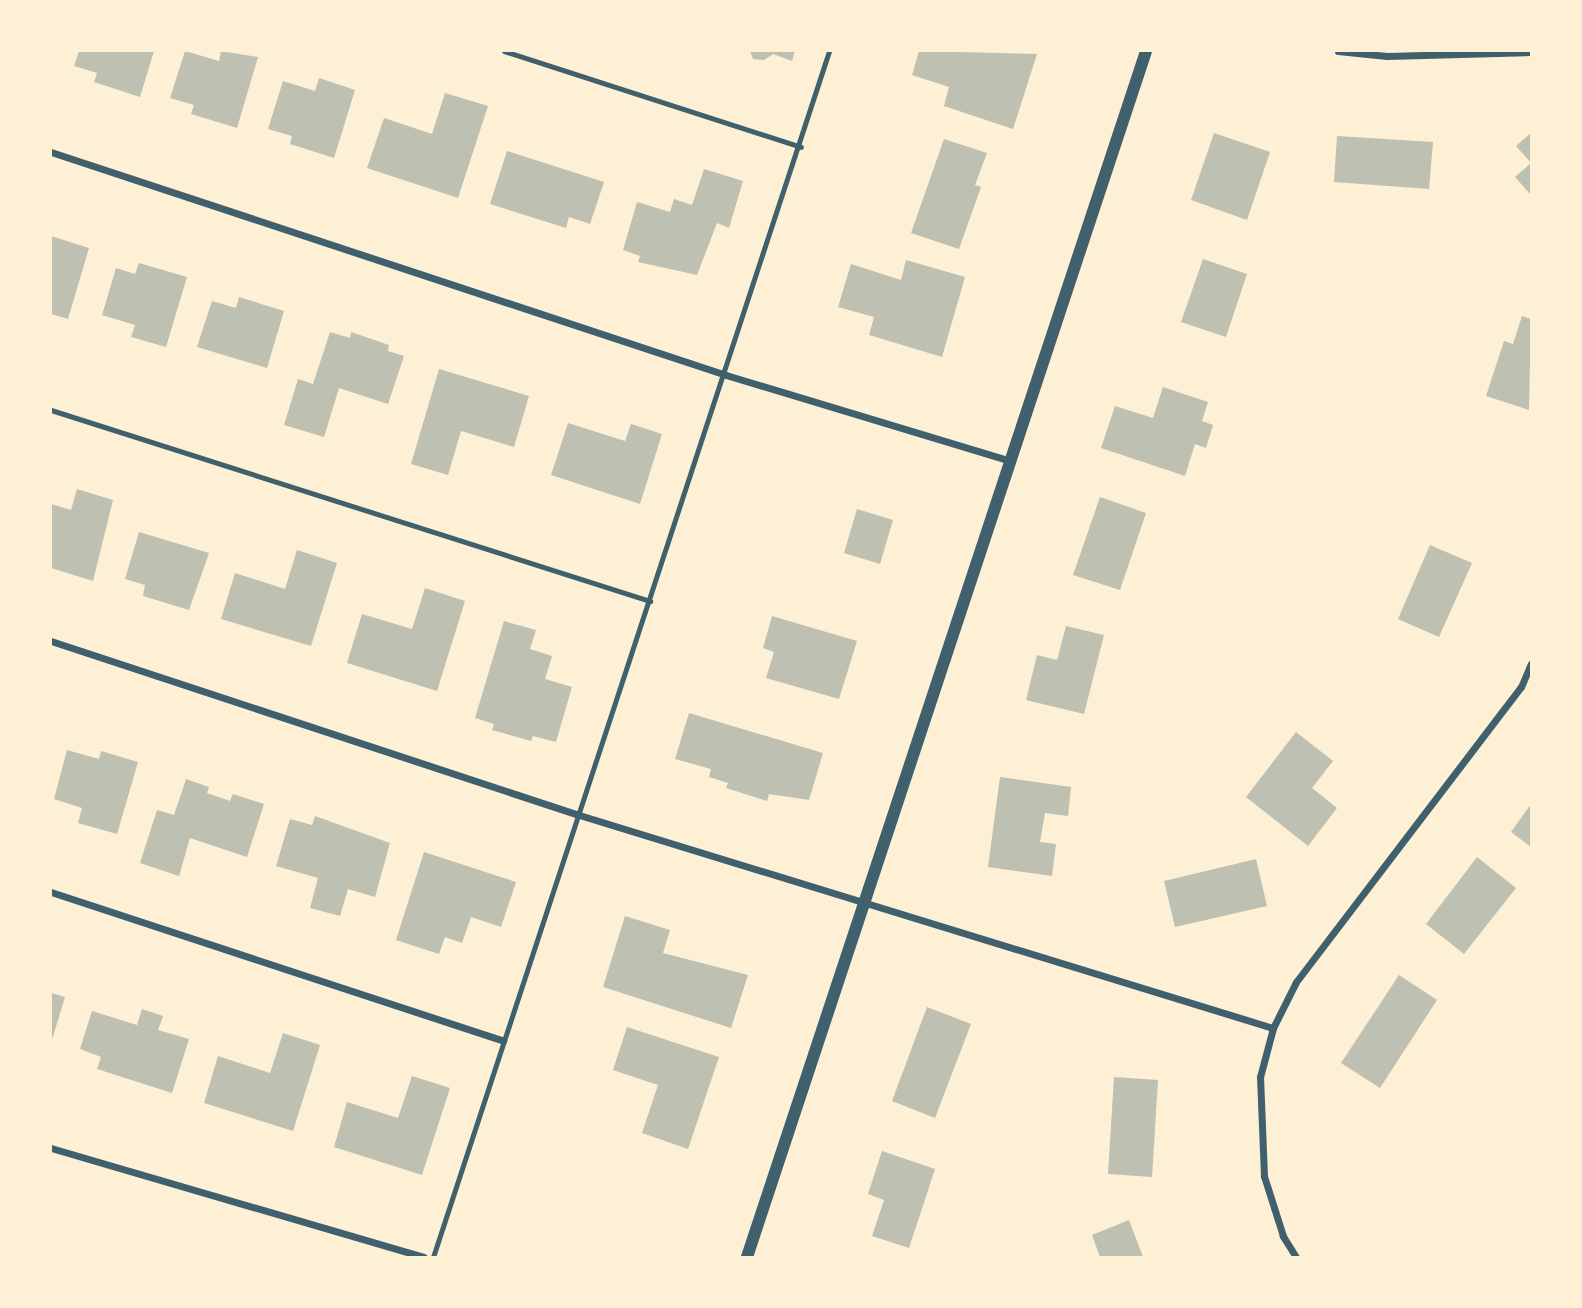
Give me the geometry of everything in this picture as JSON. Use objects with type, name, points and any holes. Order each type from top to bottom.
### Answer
[{"type":"street","points":[[747,1257],[1146,51]]},
{"type":"street","points":[[1338,51],[1387,56],[1531,52]]},
{"type":"street","points":[[51,152],[726,375],[1011,461]]},
{"type":"street","points":[[51,641],[576,814],[1273,1028]]},
{"type":"street","points":[[1296,1257],[1283,1236],[1264,1175],[1260,1077],[1273,1028],[1296,982],[1521,687],[1531,664]]},
{"type":"street","points":[[51,892],[503,1041]]},
{"type":"street","points":[[51,1148],[423,1257]]},
{"type":"lane","points":[[504,51],[801,147]]},
{"type":"lane","points":[[433,1257],[576,814],[801,147],[829,51]]},
{"type":"lane","points":[[51,410],[650,601]]},
{"type":"building","points":[[79,51],[154,51],[140,97],[94,82],[97,73],[74,66]]},
{"type":"building","points":[[185,51],[219,61],[221,51],[258,57],[237,128],[191,114],[194,105],[170,98]]},
{"type":"building","points":[[750,51],[795,51],[792,61],[773,54],[764,60],[753,59]]},
{"type":"building","points":[[919,51],[1037,54],[1013,129],[944,106],[949,87],[912,75]]},
{"type":"building","points":[[319,78],[355,90],[334,158],[290,144],[292,136],[268,129],[283,81],[315,91]]},
{"type":"building","points":[[445,93],[488,106],[458,198],[367,168],[384,118],[432,134]]},
{"type":"building","points":[[1214,133],[1270,152],[1247,220],[1191,200]]},
{"type":"building","points":[[1531,133],[1531,163],[1516,146]]},
{"type":"building","points":[[1337,136],[1433,142],[1429,189],[1334,182]]},
{"type":"building","points":[[944,139],[987,153],[975,185],[981,187],[959,249],[911,233]]},
{"type":"building","points":[[507,151],[604,182],[590,224],[569,217],[566,228],[490,204]]},
{"type":"building","points":[[1531,163],[1531,195],[1515,177]]},
{"type":"building","points":[[704,169],[743,181],[729,228],[717,223],[697,275],[638,262],[640,256],[623,250],[637,202],[670,212],[674,199],[692,205]]},
{"type":"building","points":[[51,236],[89,248],[68,319],[51,314]]},
{"type":"building","points":[[1203,259],[1247,274],[1226,337],[1181,322]]},
{"type":"building","points":[[906,260],[965,277],[942,357],[869,335],[874,317],[838,307],[851,264],[901,280]]},
{"type":"building","points":[[139,263],[187,277],[166,347],[131,337],[135,325],[102,315],[116,268],[135,274]]},
{"type":"building","points":[[239,297],[284,311],[267,368],[197,347],[212,301],[236,308]]},
{"type":"building","points":[[1522,316],[1531,319],[1529,410],[1486,396],[1504,341],[1513,344]]},
{"type":"building","points":[[330,332],[350,338],[351,332],[389,345],[388,351],[404,356],[388,404],[339,388],[324,437],[284,425],[298,379],[313,384]]},
{"type":"building","points":[[439,369],[529,396],[514,447],[461,431],[448,475],[411,464]]},
{"type":"building","points":[[1163,387],[1208,402],[1202,421],[1213,425],[1206,448],[1195,444],[1185,476],[1101,448],[1115,406],[1153,418]]},
{"type":"building","points":[[568,423],[625,441],[631,424],[662,434],[640,504],[551,475]]},
{"type":"building","points":[[77,489],[113,500],[93,581],[51,568],[51,504],[71,510]]},
{"type":"building","points":[[1100,497],[1146,513],[1120,590],[1073,575]]},
{"type":"building","points":[[857,509],[893,520],[880,564],[844,553]]},
{"type":"building","points":[[139,532],[209,553],[189,610],[143,596],[145,585],[125,579]]},
{"type":"building","points":[[1430,545],[1472,563],[1439,637],[1398,619]]},
{"type":"building","points":[[297,550],[337,563],[311,646],[221,619],[235,573],[285,589]]},
{"type":"building","points":[[425,588],[465,601],[437,691],[347,663],[362,614],[412,629]]},
{"type":"building","points":[[772,616],[857,641],[839,699],[766,678],[774,652],[763,648]]},
{"type":"building","points":[[504,621],[536,630],[530,649],[552,656],[545,679],[572,687],[556,742],[533,736],[531,741],[492,730],[494,724],[475,718]]},
{"type":"building","points":[[1066,626],[1104,635],[1084,714],[1026,700],[1037,655],[1057,660]]},
{"type":"building","points":[[689,713],[823,753],[809,800],[769,794],[767,801],[726,788],[728,783],[709,777],[711,769],[675,759]]},
{"type":"building","points":[[1296,732],[1333,761],[1312,788],[1337,808],[1308,846],[1246,797]]},
{"type":"building","points":[[67,750],[99,759],[101,751],[138,762],[117,834],[78,823],[82,808],[54,799]]},
{"type":"building","points":[[1000,777],[1071,787],[1068,816],[1045,813],[1040,842],[1056,844],[1052,876],[988,867]]},
{"type":"building","points":[[186,779],[209,787],[207,793],[230,801],[233,794],[264,804],[247,857],[190,838],[179,876],[140,863],[157,810],[174,815]]},
{"type":"building","points":[[1531,804],[1531,847],[1511,832]]},
{"type":"building","points":[[315,816],[390,843],[375,897],[348,889],[340,916],[310,908],[318,878],[276,866],[290,819],[312,825]]},
{"type":"building","points":[[424,852],[516,882],[501,927],[471,917],[462,943],[445,937],[439,954],[396,940]]},
{"type":"building","points":[[1477,857],[1516,888],[1464,954],[1426,924]]},
{"type":"building","points":[[1256,859],[1267,906],[1175,927],[1164,881]]},
{"type":"building","points":[[625,916],[670,930],[663,953],[748,975],[731,1028],[603,987]]},
{"type":"building","points":[[1399,975],[1437,1000],[1380,1088],[1341,1063]]},
{"type":"building","points":[[51,993],[65,997],[51,1043]]},
{"type":"building","points":[[927,1007],[971,1024],[935,1118],[892,1101]]},
{"type":"building","points":[[142,1009],[163,1016],[158,1030],[189,1039],[172,1093],[97,1069],[101,1057],[80,1049],[92,1011],[137,1025]]},
{"type":"building","points":[[627,1027],[719,1057],[688,1149],[642,1133],[658,1085],[613,1070]]},
{"type":"building","points":[[283,1033],[320,1045],[293,1131],[204,1103],[218,1056],[270,1073]]},
{"type":"building","points":[[412,1076],[450,1088],[422,1175],[334,1147],[347,1102],[398,1118]]},
{"type":"building","points":[[1114,1077],[1158,1080],[1152,1177],[1108,1174]]},
{"type":"building","points":[[882,1151],[935,1169],[909,1248],[872,1236],[884,1200],[868,1194]]},
{"type":"building","points":[[1129,1220],[1143,1257],[1100,1257],[1092,1235]]}]
